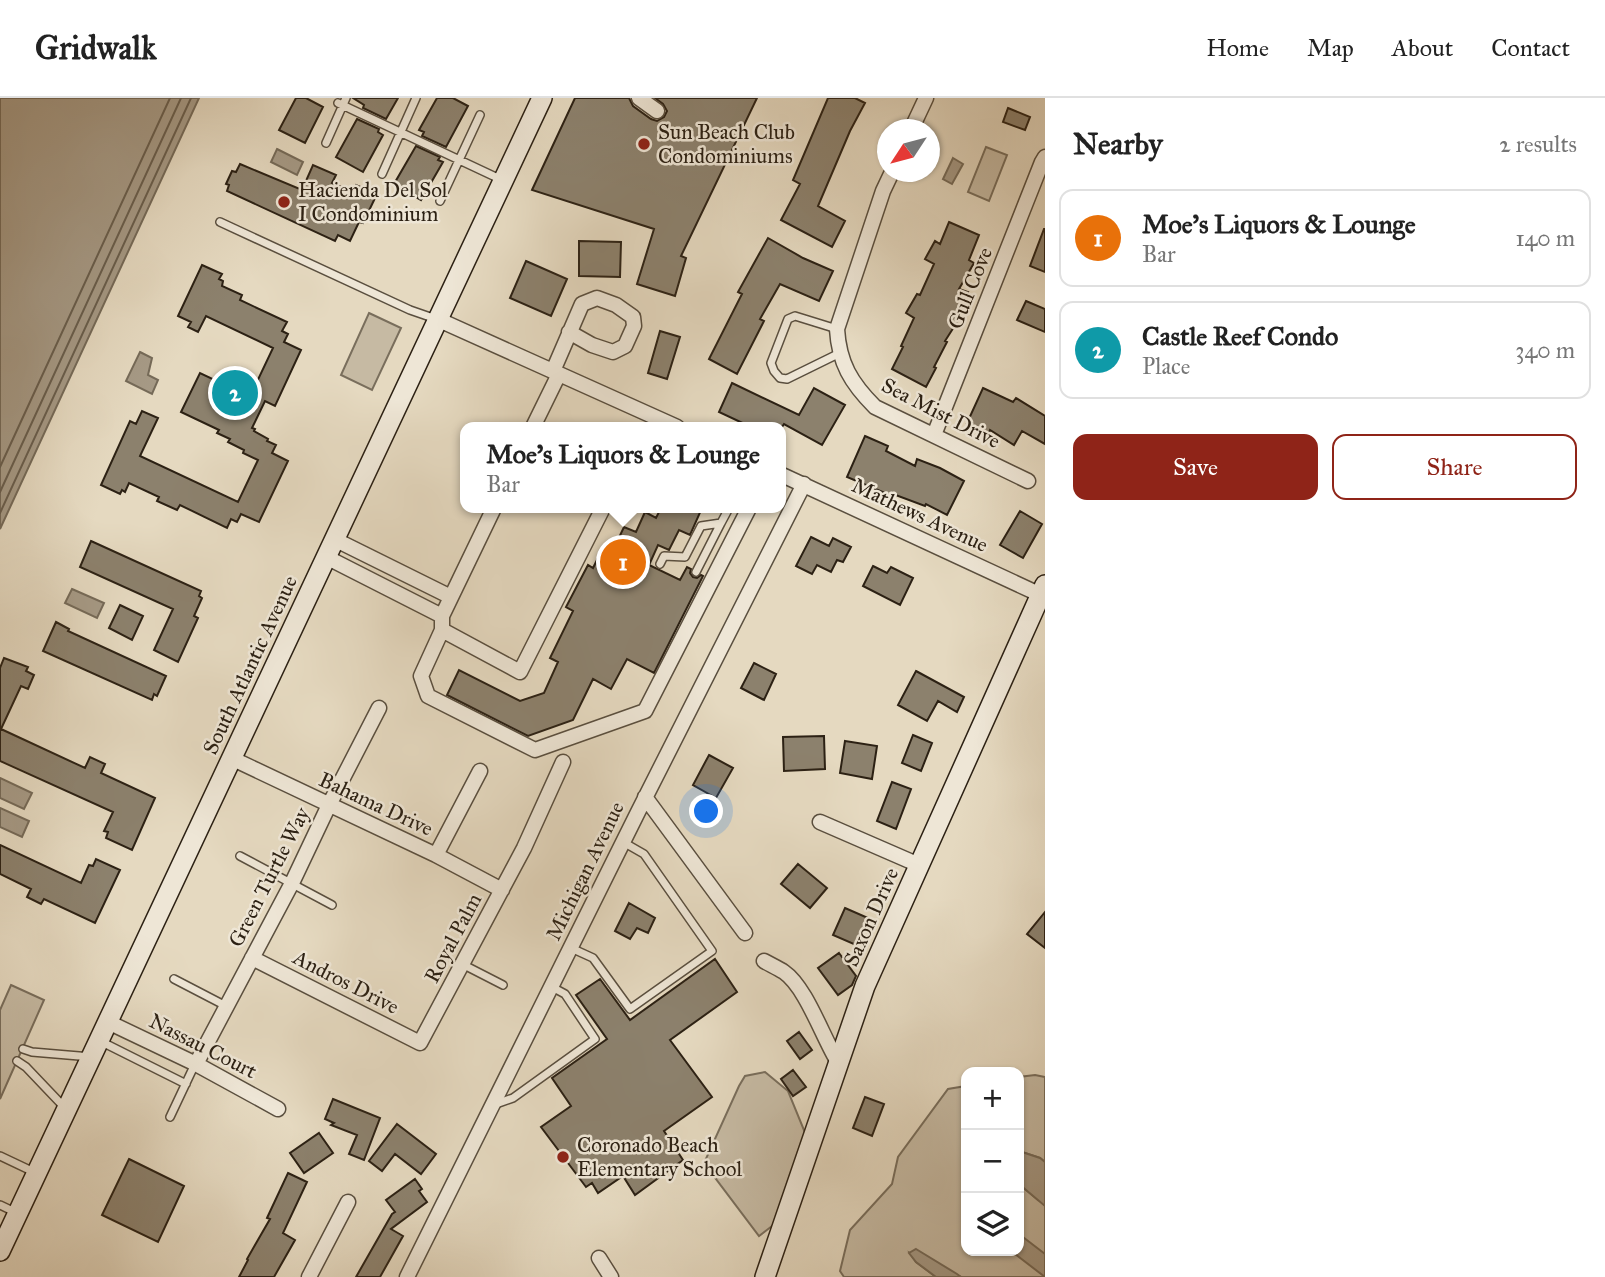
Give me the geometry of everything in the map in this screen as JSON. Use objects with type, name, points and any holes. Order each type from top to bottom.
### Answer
[{"type":"street","name":"South Atlantic Avenue","points":[[0,1251],[9,1209],[37,1173],[542,98]]},
{"type":"street","points":[[639,98],[657,111]]},
{"type":"street","points":[[916,119],[926,98]]},
{"type":"street","name":"Gull Cove","points":[[934,435],[1045,157]]},
{"type":"street","name":"Sea Mist Drive","points":[[887,182],[836,329],[846,371],[859,392],[874,407],[1028,481]]},
{"type":"street","points":[[535,422],[556,373],[569,332],[582,303],[597,298],[616,305],[633,317],[634,326],[625,345],[613,352],[592,345],[569,332]]},
{"type":"street","points":[[437,319],[556,373],[647,421]]},
{"type":"street","name":"Mathews Avenue","points":[[786,476],[1043,590]]},
{"type":"street","name":"Michigan Avenue","points":[[407,1277],[804,484]]},
{"type":"street","points":[[492,513],[451,597],[421,676],[428,696],[535,750],[645,711],[744,513]]},
{"type":"street","points":[[330,548],[520,672],[600,513]]},
{"type":"street","points":[[330,548],[451,597]]},
{"type":"street","name":"Saxon Drive","points":[[765,1277],[865,986],[1043,590]]},
{"type":"street","name":"Green Turtle Way","points":[[196,1064],[292,883],[379,708]]},
{"type":"street","name":"Bahama Drive","points":[[231,758],[436,855],[502,890]]},
{"type":"street","name":"Royal Palm","points":[[421,1043],[524,848],[563,762]]},
{"type":"street","points":[[436,855],[480,771]]},
{"type":"street","points":[[645,797],[745,933]]},
{"type":"street","points":[[820,822],[919,865]]},
{"type":"street","name":"Andros Drive","points":[[252,958],[421,1043]]},
{"type":"street","points":[[764,961],[786,973],[804,996],[838,1062]]},
{"type":"street","name":"Nassau Court","points":[[108,1022],[196,1064],[278,1109]]},
{"type":"street","points":[[309,1277],[348,1202]]},
{"type":"street","points":[[599,1258],[611,1277]]},
{"type":"lane","points":[[382,174],[416,98]]},
{"type":"lane","points":[[326,143],[342,102],[503,180]]},
{"type":"lane","points":[[440,201],[480,116]]},
{"type":"lane","points":[[220,222],[410,310],[437,319]]},
{"type":"lane","points":[[836,329],[795,316],[788,319],[771,363],[780,378],[787,379],[840,353]]},
{"type":"lane","points":[[696,572],[726,513]]},
{"type":"lane","points":[[660,564],[664,556],[685,557],[701,526],[721,523]]},
{"type":"lane","points":[[570,948],[593,958],[630,1009],[712,951],[644,854],[623,842]]},
{"type":"lane","points":[[240,856],[332,905]]},
{"type":"lane","points":[[463,964],[503,985]]},
{"type":"lane","points":[[174,979],[226,1006]]},
{"type":"lane","points":[[492,1105],[513,1098],[594,1039],[565,994],[551,986]]},
{"type":"lane","points":[[23,1048],[32,1052],[95,1049],[186,1084]]},
{"type":"lane","points":[[17,1061],[26,1067],[66,1110]]},
{"type":"lane","points":[[170,1117],[196,1064]]},
{"type":"lane","points":[[0,1156],[37,1173]]},
{"type":"shaded area","points":[[986,147],[1007,155],[989,201],[968,192]]},
{"type":"shaded area","points":[[369,313],[401,328],[372,390],[341,375]]},
{"type":"shaded area","points":[[11,985],[44,1000],[0,1099],[0,1010]]},
{"type":"shaded area","points":[[765,1072],[788,1091],[806,1135],[776,1223],[759,1236],[704,1163],[745,1076]]},
{"type":"shaded area","points":[[1024,1076],[1045,1077],[1045,1162],[1024,1153]]},
{"type":"shaded area","points":[[961,1087],[961,1256],[1024,1256],[1024,1188],[1038,1200],[1045,1189],[1045,1277],[961,1277],[910,1253],[916,1262],[936,1277],[844,1277],[840,1271],[850,1230],[892,1184],[898,1157],[948,1089]]},
{"type":"water","points":[[0,98],[199,98],[0,529]]},
{"type":"water","points":[[277,149],[303,162],[297,175],[271,162]]},
{"type":"water","points":[[953,158],[963,164],[952,184],[943,179]]},
{"type":"water","points":[[140,352],[152,358],[148,375],[158,380],[152,394],[126,381]]},
{"type":"water","points":[[72,589],[104,603],[97,618],[65,603]]},
{"type":"water","points":[[0,778],[32,793],[24,809],[0,798]]},
{"type":"water","points":[[0,808],[29,821],[22,837],[0,827]]},
{"type":"water","points":[[1024,1153],[1045,1162],[1045,1206],[1024,1188]]},
{"type":"water","points":[[1024,1238],[1045,1254],[1045,1277],[1018,1256],[1024,1256]]},
{"type":"water","points":[[916,1249],[961,1277],[936,1277],[909,1253]]},
{"type":"building","points":[[296,98],[306,98],[323,107],[305,143],[279,130]]},
{"type":"building","points":[[353,98],[398,98],[386,119],[363,108],[364,105]]},
{"type":"building","points":[[437,98],[453,98],[468,106],[446,147],[422,136],[424,132],[419,130]]},
{"type":"building","name":"Sun Beach Club Condominiums","points":[[575,98],[629,98],[633,106],[657,121],[664,117],[667,111],[655,98],[757,98],[681,256],[686,258],[675,296],[637,284],[654,229],[532,190]]},
{"type":"building","points":[[828,98],[855,98],[865,103],[818,206],[845,221],[832,247],[781,220],[800,184],[793,180]]},
{"type":"building","points":[[1008,108],[1030,117],[1025,130],[1003,122]]},
{"type":"building","points":[[357,119],[379,129],[378,132],[383,135],[363,172],[336,157]]},
{"type":"building","points":[[416,146],[440,157],[438,160],[443,162],[421,200],[394,184]]},
{"type":"building","name":"Hacienda Del Sol I Condominium","points":[[240,164],[302,190],[313,165],[336,175],[332,183],[353,192],[356,185],[377,194],[363,223],[359,222],[350,241],[338,235],[335,241],[227,191],[229,185],[226,184],[232,171],[236,172]]},
{"type":"building","points":[[949,222],[979,235],[969,260],[974,263],[959,289],[968,292],[956,317],[959,319],[945,341],[947,342],[926,387],[892,369],[914,318],[906,313],[917,294],[920,295],[934,264],[925,259],[935,241],[940,244]]},
{"type":"building","points":[[1045,229],[1045,272],[1030,266]]},
{"type":"building","points":[[768,238],[833,271],[819,301],[780,284],[760,319],[764,321],[737,374],[709,359],[742,294],[738,292]]},
{"type":"building","points":[[579,241],[621,242],[620,277],[579,276]]},
{"type":"building","points":[[526,261],[567,279],[551,316],[510,298]]},
{"type":"building","points":[[202,265],[222,274],[219,279],[223,281],[222,286],[242,295],[240,300],[287,322],[282,331],[288,334],[284,342],[301,350],[275,406],[265,401],[252,428],[276,445],[272,453],[288,461],[259,522],[241,514],[237,522],[231,519],[227,528],[180,505],[177,510],[157,501],[159,497],[129,483],[125,492],[122,490],[120,494],[101,485],[130,421],[136,424],[142,411],[158,418],[140,456],[238,502],[258,460],[228,442],[230,439],[217,433],[219,430],[181,412],[200,373],[223,384],[226,378],[237,383],[239,378],[255,386],[273,348],[206,316],[198,332],[188,327],[191,322],[178,316]]},
{"type":"building","points":[[1026,301],[1045,309],[1045,332],[1017,320]]},
{"type":"building","points":[[660,331],[680,337],[667,379],[648,373]]},
{"type":"building","points":[[732,383],[799,415],[814,388],[845,405],[822,445],[786,425],[786,422],[740,422],[719,412]]},
{"type":"building","points":[[983,388],[1013,402],[1016,398],[1045,416],[1045,444],[1022,431],[1014,445],[990,430],[989,433],[967,423]]},
{"type":"building","points":[[865,436],[888,446],[886,451],[915,466],[917,459],[964,481],[947,515],[926,504],[925,506],[893,494],[892,496],[847,477]]},
{"type":"building","points":[[1020,511],[1042,524],[1023,558],[1000,545]]},
{"type":"building","points":[[645,513],[656,518],[658,513],[700,513],[690,535],[679,530],[669,550],[658,545],[649,565],[680,580],[687,567],[691,569],[693,577],[703,576],[654,673],[627,659],[611,689],[593,679],[573,720],[528,736],[447,695],[459,670],[520,701],[544,693],[558,662],[550,658],[573,611],[566,607],[588,565],[593,568],[605,544],[614,548],[624,527],[636,532]]},
{"type":"building","points":[[811,537],[829,546],[833,538],[851,547],[843,562],[837,560],[831,572],[817,565],[812,574],[796,566]]},
{"type":"building","points":[[91,541],[201,591],[199,596],[202,598],[194,616],[198,618],[178,662],[154,650],[173,609],[80,567]]},
{"type":"building","points":[[873,566],[887,573],[891,567],[913,578],[900,605],[863,586]]},
{"type":"building","points":[[120,605],[143,616],[132,640],[109,628]]},
{"type":"building","points":[[56,622],[69,629],[68,631],[166,676],[157,696],[154,694],[152,700],[43,651]]},
{"type":"building","points":[[4,658],[28,667],[26,671],[34,675],[28,689],[21,686],[1,729],[85,768],[90,757],[105,764],[101,773],[155,798],[132,850],[106,838],[108,832],[104,831],[113,812],[0,761],[0,668]]},
{"type":"building","points":[[754,663],[776,674],[764,700],[741,688]]},
{"type":"building","points":[[916,671],[964,697],[957,712],[938,701],[927,721],[898,705]]},
{"type":"building","points":[[913,735],[932,743],[921,771],[902,763]]},
{"type":"building","points":[[824,736],[825,769],[784,771],[783,737]]},
{"type":"building","points":[[845,741],[877,746],[872,779],[840,773]]},
{"type":"building","points":[[709,755],[733,768],[716,798],[693,785]]},
{"type":"building","points":[[892,782],[911,789],[896,829],[877,821]]},
{"type":"building","points":[[0,845],[81,883],[89,865],[93,866],[96,859],[120,870],[95,923],[44,899],[41,904],[27,897],[31,889],[0,874]]},
{"type":"building","points":[[798,864],[827,888],[810,908],[781,884]]},
{"type":"building","points":[[629,903],[655,918],[648,933],[637,928],[630,939],[615,931]]},
{"type":"building","points":[[845,908],[868,918],[856,945],[833,935]]},
{"type":"building","points":[[1045,912],[1045,948],[1027,934]]},
{"type":"building","points":[[839,953],[856,976],[852,985],[838,995],[818,968]]},
{"type":"building","points":[[715,959],[737,992],[670,1040],[712,1097],[664,1131],[683,1160],[635,1195],[623,1176],[598,1193],[592,1183],[586,1187],[541,1127],[571,1106],[552,1078],[607,1039],[576,995],[600,979],[630,1020]]},
{"type":"building","points":[[799,1032],[812,1050],[800,1059],[787,1041]]},
{"type":"building","points":[[793,1070],[806,1087],[793,1096],[781,1079]]},
{"type":"building","points":[[865,1097],[884,1104],[872,1136],[853,1128]]},
{"type":"building","points":[[333,1099],[380,1118],[364,1160],[349,1154],[357,1135],[331,1125],[334,1123],[325,1119]]},
{"type":"building","points":[[397,1124],[436,1154],[421,1174],[395,1154],[382,1171],[369,1161]]},
{"type":"building","points":[[319,1133],[333,1153],[304,1173],[290,1153]]},
{"type":"building","points":[[129,1159],[184,1186],[158,1242],[102,1215]]},
{"type":"building","points":[[288,1173],[307,1182],[283,1233],[295,1240],[274,1277],[239,1277],[270,1219],[267,1218]]},
{"type":"building","points":[[415,1179],[427,1202],[391,1229],[403,1236],[380,1277],[356,1277],[395,1212],[386,1200]]},
{"type":"place","name":"Sun Beach Club Condominiums","points":[[644,144]]},
{"type":"place","name":"Hacienda Del Sol I Condominium","points":[[284,202]]},
{"type":"place","name":"Castle Reef Condo","points":[[235,393]]},
{"type":"place","name":"Moe's Liquors & Lounge","points":[[623,562]]},
{"type":"place","name":"Coronado Beach Elementary School","points":[[563,1157]]}]
